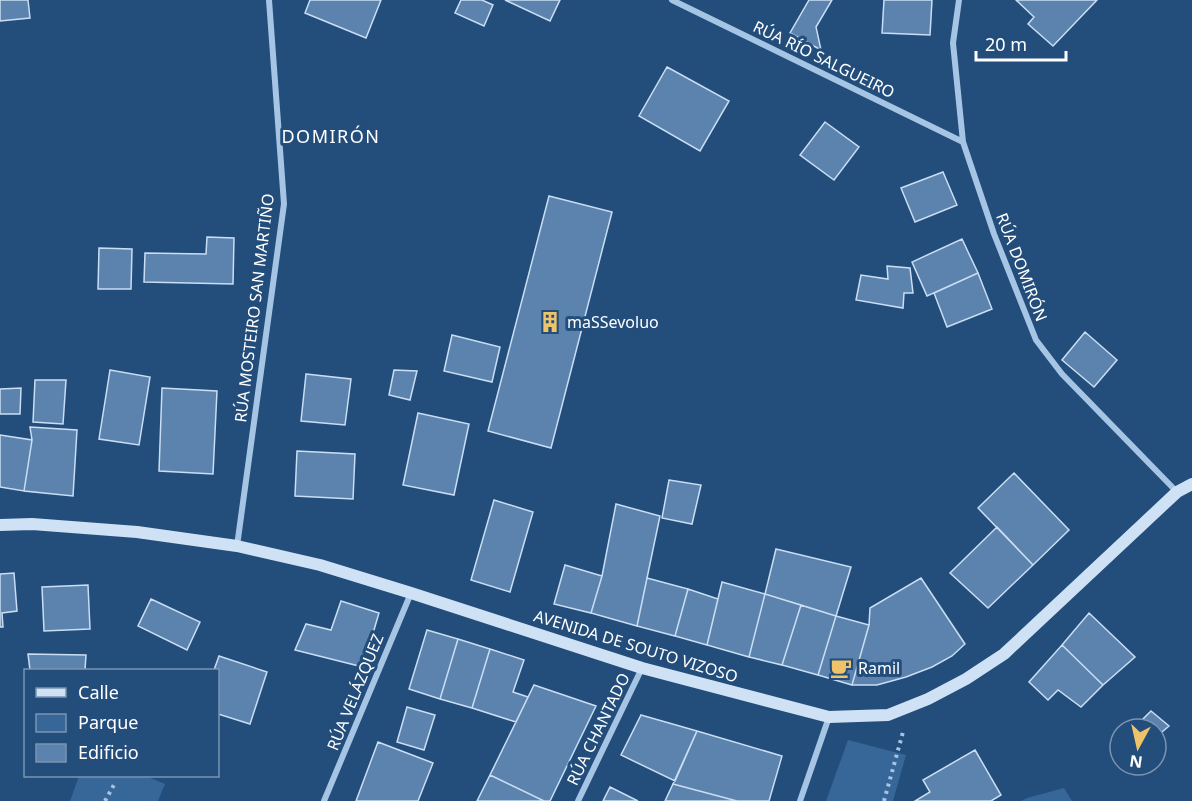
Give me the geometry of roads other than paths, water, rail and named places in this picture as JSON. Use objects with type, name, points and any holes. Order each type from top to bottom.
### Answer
[{"type":"street","name":"RÚA MOSTEIRO SAN MARTIÑO","points":[[237,546],[284,204],[269,0]]},
{"type":"street","name":"RÚA RÍO SALGUEIRO","points":[[672,0],[963,142]]},
{"type":"street","name":"RÚA DOMIRÓN","points":[[959,0],[953,43],[963,142],[994,234],[1035,340],[1062,374],[1177,492]]},
{"type":"street","name":"AVENIDA DE SOUTO VIZOSO","points":[[0,525],[32,524],[137,532],[237,546],[320,565],[411,592],[642,668],[829,717],[888,715],[928,699],[966,679],[1004,654],[1177,492],[1192,484]]},
{"type":"street","name":"RÚA VELÁZQUEZ","points":[[324,801],[411,592]]},
{"type":"street","name":"RÚA CHANTADO","points":[[578,801],[642,668]]},
{"type":"street","points":[[800,801],[829,717]]},
{"type":"place","name":"maSSevoluo","points":[[550,322]]},
{"type":"place","name":"Ramil","points":[[841,668]]},
{"type":"district","name":"DOMIRÓN","points":[[331,137]]}]
